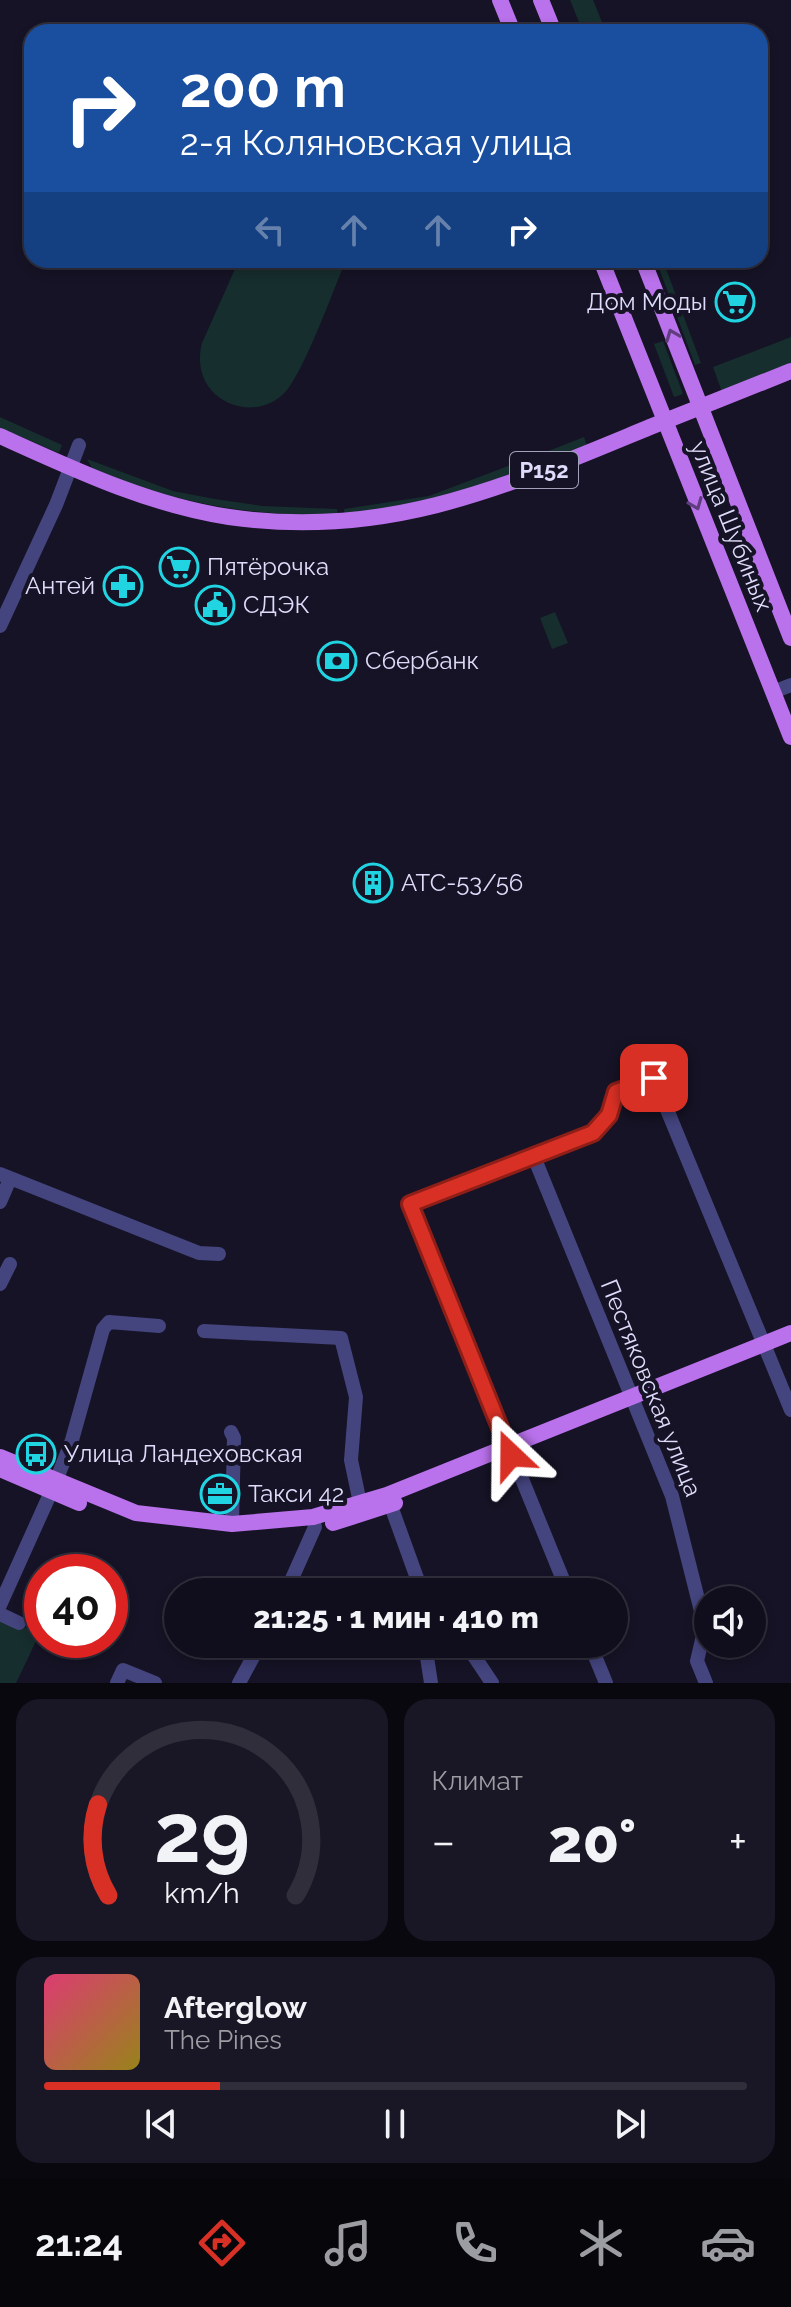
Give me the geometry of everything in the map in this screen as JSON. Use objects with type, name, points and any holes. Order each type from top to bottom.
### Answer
[{"type":"main road","points":[[500,0],[510,24]]},
{"type":"main road","points":[[541,0],[551,24]]},
{"type":"main road","name":"улица Шубиных","points":[[604,268],[791,737]]},
{"type":"main road","name":"улица Шубиных","points":[[646,268],[791,638]]},
{"type":"main road","name":"Р152","points":[[702,412],[791,371]]},
{"type":"main road","name":"Р152","points":[[0,447],[69,473],[229,517],[310,522],[364,520],[422,511],[481,495],[791,381]]},
{"type":"main road","name":"Р152","points":[[0,436],[69,473]]},
{"type":"main road","points":[[0,1457],[121,1520],[176,1530],[236,1535],[314,1522],[389,1500],[768,1348],[791,1333]]},
{"type":"main road","points":[[768,1348],[791,1345]]},
{"type":"main road","points":[[0,1469],[136,1513],[232,1524],[314,1522],[360,1503],[389,1500]]},
{"type":"street","points":[[0,626],[79,445]]},
{"type":"street","points":[[773,692],[791,685]]},
{"type":"street","points":[[562,1578],[410,1204],[593,1133],[609,1115],[616,1092],[654,1078],[791,1410]]},
{"type":"street","name":"Пестяковская улица","points":[[534,1157],[672,1496],[702,1612],[703,1642],[697,1661],[706,1683]]},
{"type":"street","points":[[0,1202],[5,1176],[199,1253],[219,1254]]},
{"type":"street","points":[[0,1284],[10,1264]]},
{"type":"street","points":[[0,1605],[72,1440],[103,1329],[109,1322],[159,1326]]},
{"type":"street","points":[[204,1331],[341,1338],[356,1397],[351,1460],[360,1503]]},
{"type":"street","points":[[231,1432],[234,1438],[232,1524]]},
{"type":"street","points":[[389,1500],[417,1578]]},
{"type":"street","points":[[292,1578],[314,1522]]},
{"type":"street","points":[[0,1614],[19,1623]]},
{"type":"street","points":[[239,1683],[252,1658]]},
{"type":"street","points":[[427,1658],[431,1683]]},
{"type":"street","points":[[475,1658],[492,1683]]},
{"type":"street","points":[[596,1658],[606,1683]]},
{"type":"street","points":[[120,1677],[155,1683]]},
{"type":"green space","points":[[570,0],[593,0],[603,24],[580,24]]},
{"type":"green space","points":[[235,268],[343,268],[294,379],[287,390],[271,403],[242,407],[215,394],[203,377],[200,364],[202,343]]},
{"type":"green space","points":[[659,268],[666,268],[701,363],[695,365]]},
{"type":"green space","points":[[791,337],[791,365],[722,392],[713,367]]},
{"type":"green space","points":[[663,341],[683,394],[674,397],[654,344]]},
{"type":"green space","points":[[0,417],[62,445],[59,453],[0,428]]},
{"type":"green space","points":[[584,437],[587,446],[531,468],[528,459]]},
{"type":"green space","points":[[87,459],[173,491],[263,506],[337,509],[338,517],[242,510],[183,499],[123,481],[92,468]]},
{"type":"green space","points":[[516,463],[520,470],[460,493],[345,516],[344,509],[429,496]]},
{"type":"green space","points":[[555,612],[568,643],[552,649],[540,618]]},
{"type":"green space","points":[[0,1614],[24,1627],[24,1658],[28,1658],[16,1683],[0,1683]]},
{"type":"place","name":"Дом Моды","points":[[735,302]]},
{"type":"place","name":"Пятёрочка","points":[[179,567]]},
{"type":"place","name":"Антей","points":[[123,586]]},
{"type":"place","name":"СДЭК","points":[[215,605]]},
{"type":"place","name":"Сбербанк","points":[[337,661]]},
{"type":"place","name":"АТС-53/56","points":[[373,883]]},
{"type":"place","name":"Улица Ландеховская","points":[[36,1454]]},
{"type":"place","name":"Такси 42","points":[[220,1494]]},
{"type":"route","points":[[511,1455],[410,1204],[593,1133],[609,1115],[616,1092],[654,1078]]}]
